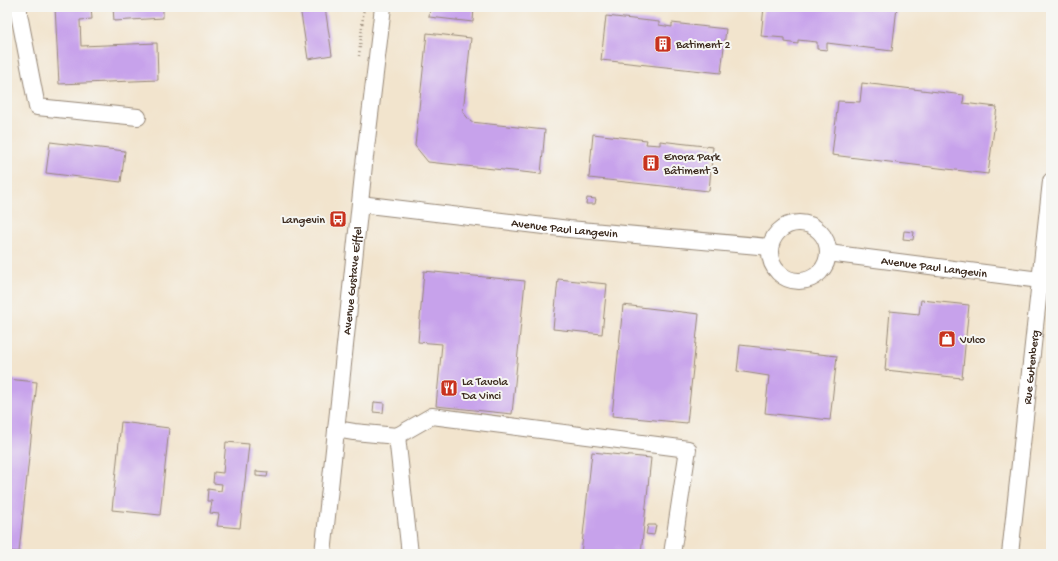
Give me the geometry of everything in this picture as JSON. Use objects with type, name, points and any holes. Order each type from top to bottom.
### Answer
[{"type":"street","points":[[19,7],[19,14],[37,107],[138,117]]},
{"type":"street","name":"Avenue Gustave Eiffel","points":[[323,554],[360,204],[384,7]]},
{"type":"street","name":"Rue Gutenberg","points":[[1010,554],[1051,181]]},
{"type":"street","name":"Avenue Paul Langevin","points":[[360,204],[570,229],[770,247]]},
{"type":"street","points":[[805,223],[814,227],[822,234],[827,242],[828,252],[826,262],[818,274],[806,280],[796,281],[787,279],[779,274],[773,266],[770,257],[770,247],[772,238],[786,225],[805,223]]},
{"type":"street","name":"Avenue Paul Langevin","points":[[828,252],[1040,280]]},
{"type":"street","points":[[336,429],[397,436],[432,416],[688,449],[672,554]]},
{"type":"street","points":[[397,436],[410,554]]},
{"type":"building","points":[[55,7],[91,7],[92,19],[80,20],[81,46],[157,43],[158,80],[59,84]]},
{"type":"building","points":[[113,7],[163,7],[163,18],[114,21]]},
{"type":"building","points":[[300,7],[325,7],[332,55],[308,59]]},
{"type":"building","points":[[430,7],[474,7],[473,22],[429,17]]},
{"type":"building","points":[[764,7],[897,7],[892,51],[827,43],[827,50],[817,49],[817,42],[798,40],[798,44],[785,42],[785,38],[761,36]]},
{"type":"building","name":"Batiment 2","points":[[606,16],[659,22],[659,25],[672,27],[672,23],[726,29],[721,73],[601,60]]},
{"type":"building","points":[[427,33],[471,38],[463,112],[471,122],[545,130],[541,174],[428,162],[415,146]]},
{"type":"building","points":[[862,83],[964,95],[963,103],[997,107],[988,174],[832,155],[838,101],[860,102]]},
{"type":"building","name":"Enora Park Bâtiment 3","points":[[593,134],[647,140],[646,144],[660,145],[660,141],[713,147],[709,191],[589,178]]},
{"type":"building","points":[[50,142],[125,151],[121,182],[46,173]]},
{"type":"building","points":[[587,198],[596,199],[595,204],[586,204]]},
{"type":"building","points":[[904,231],[914,232],[913,240],[903,239]]},
{"type":"building","points":[[424,271],[525,281],[512,414],[436,406],[442,344],[418,342]]},
{"type":"building","points":[[558,279],[607,284],[602,334],[553,329]]},
{"type":"building","points":[[921,300],[969,305],[962,378],[885,370],[890,311],[919,314]]},
{"type":"building","points":[[623,305],[699,314],[687,423],[612,416]]},
{"type":"building","points":[[740,345],[837,356],[830,420],[765,413],[769,376],[737,371]]},
{"type":"building","points":[[7,379],[37,382],[19,552],[7,551]]},
{"type":"building","points":[[374,402],[384,403],[383,413],[373,412]]},
{"type":"building","points":[[121,422],[169,428],[160,515],[112,510]]},
{"type":"building","points":[[226,442],[249,444],[240,528],[217,526],[219,514],[210,513],[212,501],[207,501],[208,489],[221,491],[222,484],[213,483],[214,472],[223,473]]},
{"type":"building","points":[[592,452],[651,458],[641,554],[581,554]]},
{"type":"building","points":[[256,471],[268,472],[267,477],[256,476]]},
{"type":"building","points":[[648,525],[656,525],[654,535],[646,534]]},
{"type":"place","name":"Batiment 2","points":[[663,44]]},
{"type":"place","name":"Enora Park Bâtiment 3","points":[[651,163]]},
{"type":"place","name":"Langevin","points":[[338,219]]},
{"type":"place","name":"Vulco","points":[[947,339]]},
{"type":"place","name":"La Tavola Da Vinci","points":[[449,388]]}]
